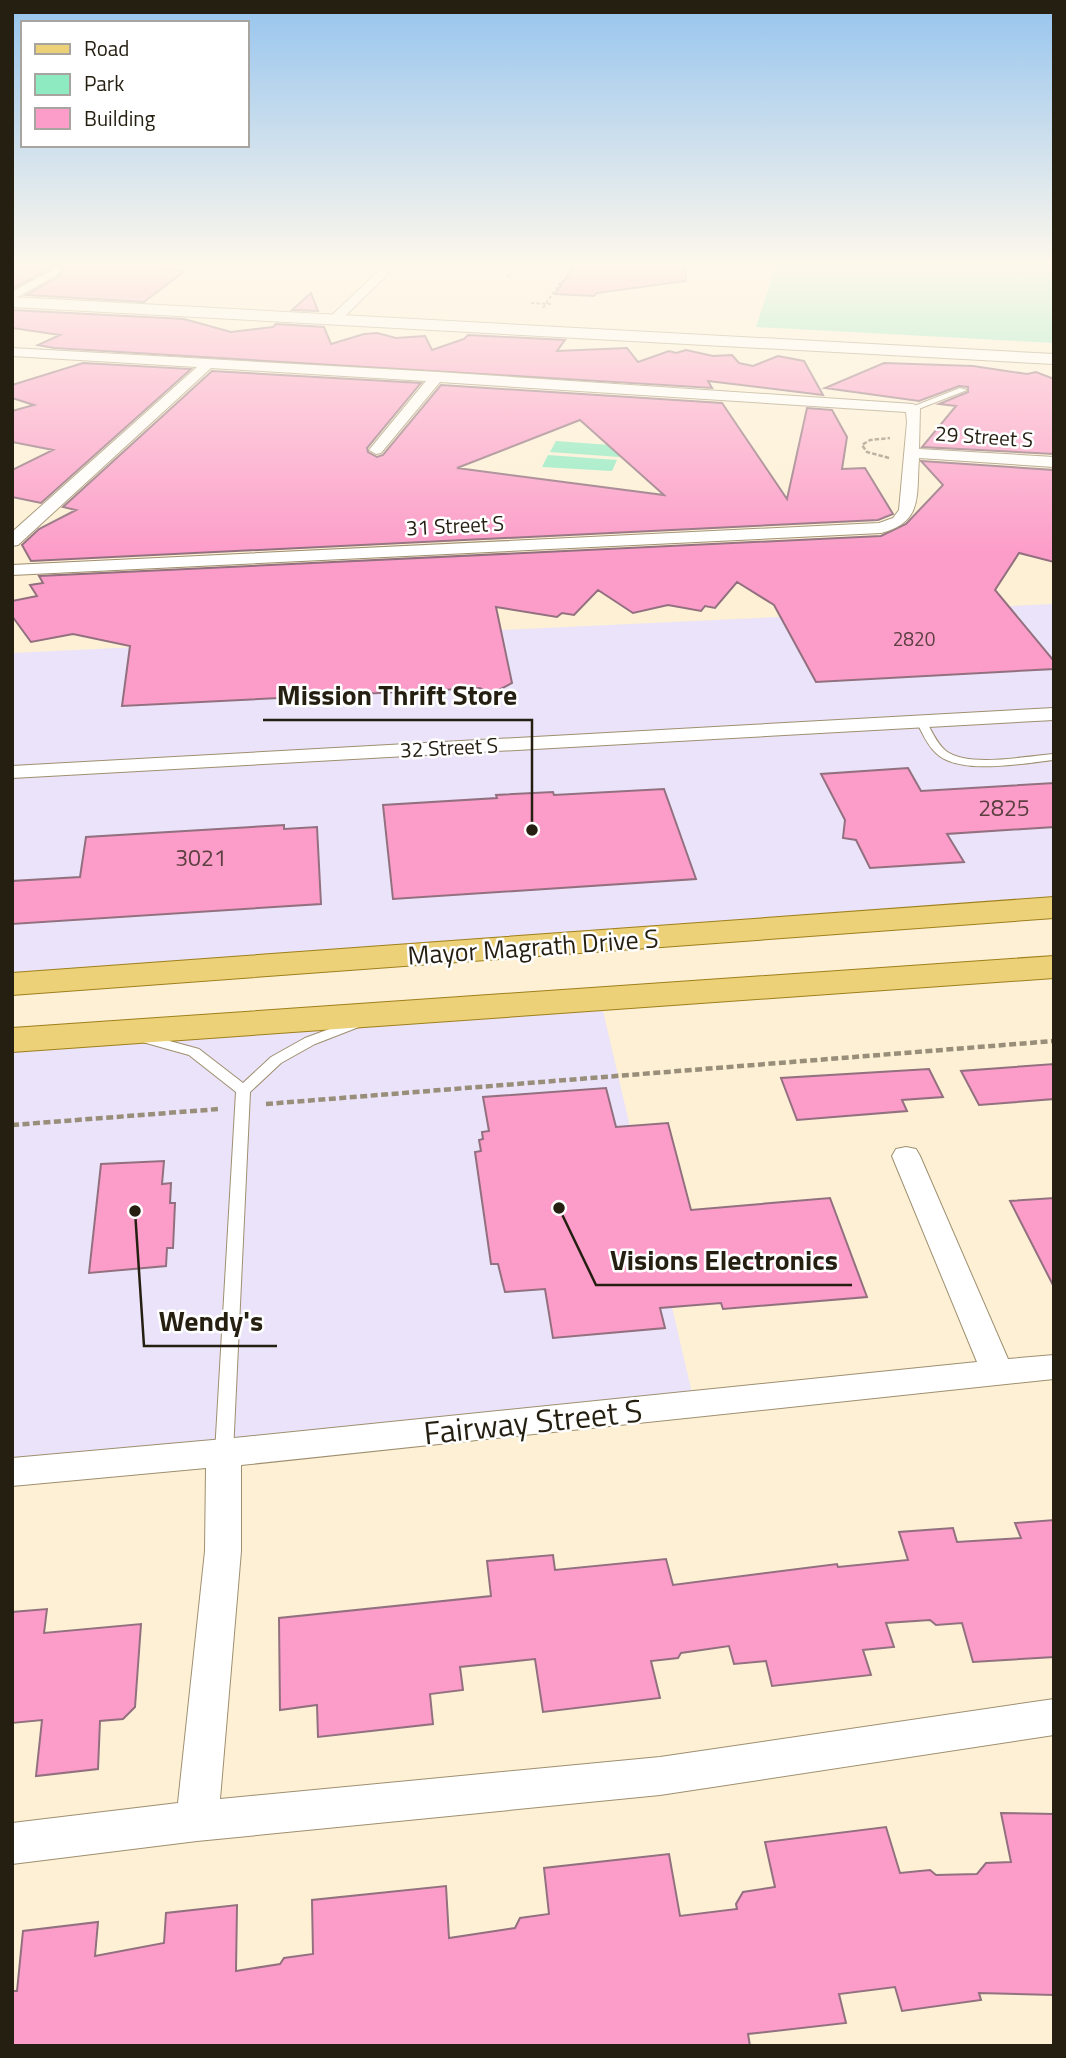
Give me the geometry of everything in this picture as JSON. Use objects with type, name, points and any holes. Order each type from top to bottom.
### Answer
[{"type":"main road","name":"Mayor Magrath Drive S","points":[[12,984],[1054,907]]},
{"type":"main road","points":[[896,978],[1054,953]]},
{"type":"main road","points":[[12,1040],[1054,967]]},
{"type":"street","name":"29 Street S","points":[[138,359],[913,408]]},
{"type":"street","points":[[1030,359],[1054,361]]},
{"type":"street","points":[[12,541],[209,363]]},
{"type":"street","points":[[376,450],[439,376]]},
{"type":"street","points":[[911,447],[913,408]]},
{"type":"street","name":"29 Street S","points":[[911,447],[1054,452]]},
{"type":"street","name":"29 Street S","points":[[911,447],[1054,462]]},
{"type":"street","name":"31 Street S","points":[[12,570],[881,528],[899,521],[908,511],[911,447]]},
{"type":"street","name":"32 Street S","points":[[12,772],[1054,714]]},
{"type":"street","points":[[906,1156],[998,1374]]},
{"type":"street","name":"Fairway Street S","points":[[12,1472],[225,1453],[1054,1367]]},
{"type":"street","points":[[197,1821],[223,1551],[225,1453]]},
{"type":"street","points":[[12,1844],[197,1821],[660,1776],[1054,1717]]},
{"type":"lane","points":[[913,408],[963,390]]},
{"type":"lane","points":[[920,722],[941,753],[951,758],[978,762],[1054,757]]},
{"type":"lane","points":[[225,1453],[242,1099],[276,1060],[310,1041],[380,1014]]},
{"type":"lane","points":[[110,1033],[159,1040],[194,1052],[242,1099]]},
{"type":"path","points":[[12,1125],[192,1113],[242,1099],[1054,1041]]},
{"type":"shaded area","points":[[1054,604],[1054,906],[12,982],[12,653]]},
{"type":"shaded area","points":[[600,998],[695,1406],[12,1472],[12,1040]]},
{"type":"green space","points":[[556,441],[624,446],[619,457],[550,452]]},
{"type":"green space","points":[[548,455],[617,460],[612,471],[542,467]]},
{"type":"building","points":[[236,359],[636,359],[638,362],[646,359],[736,359],[739,363],[753,366],[770,359],[794,359],[804,361],[823,395],[708,381],[712,388]]},
{"type":"building","points":[[83,363],[191,369],[41,503],[12,497],[12,470],[53,450],[12,442],[12,411],[34,405],[12,398],[12,385]]},
{"type":"building","points":[[884,363],[973,366],[1027,374],[1036,372],[1054,379],[1054,454],[922,447],[956,406],[939,404],[968,392],[968,387],[959,386],[919,401],[825,388]]},
{"type":"building","points":[[212,371],[421,383],[367,448],[368,452],[377,457],[383,455],[441,385],[722,403],[787,499],[807,408],[832,410],[847,437],[842,469],[865,468],[893,514],[878,520],[31,561],[22,545],[39,529],[76,510],[63,507]],"holes":[[[580,420],[664,495],[457,468]]]},
{"type":"building","points":[[921,461],[1054,470],[1054,562],[1019,553],[995,590],[1054,661],[1054,669],[816,682],[774,605],[737,582],[715,608],[705,606],[701,611],[668,605],[633,613],[598,590],[574,615],[562,613],[557,617],[496,607],[512,683],[491,694],[480,688],[122,706],[130,646],[73,634],[31,642],[12,616],[12,601],[37,596],[30,585],[43,583],[39,576],[881,536],[906,524],[943,485]]},
{"type":"building","points":[[908,768],[921,791],[1054,783],[1054,827],[947,834],[964,862],[870,868],[856,840],[843,838],[845,820],[821,774]]},
{"type":"building","points":[[664,789],[696,879],[393,899],[383,805],[497,798],[496,795]]},
{"type":"building","points":[[284,825],[284,829],[317,827],[321,904],[12,924],[12,881],[80,877],[86,837]]},
{"type":"building","points":[[1054,1064],[1054,1099],[979,1105],[961,1071]]},
{"type":"building","points":[[929,1069],[943,1097],[902,1100],[907,1111],[797,1120],[781,1078]]},
{"type":"building","points":[[606,1088],[616,1127],[668,1123],[691,1210],[830,1198],[867,1297],[723,1309],[721,1303],[660,1308],[665,1328],[553,1338],[545,1289],[505,1292],[498,1264],[491,1264],[475,1152],[481,1151],[479,1140],[483,1139],[482,1132],[489,1131],[483,1097]]},
{"type":"building","points":[[164,1161],[162,1184],[171,1183],[170,1203],[175,1203],[173,1248],[167,1248],[166,1266],[89,1273],[101,1164]]},
{"type":"building","points":[[1054,1198],[1054,1287],[1010,1201]]},
{"type":"building","points":[[1054,1520],[1054,1657],[973,1662],[962,1623],[936,1625],[930,1620],[886,1623],[894,1647],[863,1650],[871,1675],[772,1686],[766,1661],[734,1664],[729,1646],[681,1653],[678,1658],[651,1661],[660,1698],[543,1712],[535,1659],[460,1667],[463,1690],[430,1694],[433,1724],[318,1737],[317,1705],[280,1710],[279,1618],[491,1596],[487,1561],[553,1555],[555,1570],[666,1559],[673,1585],[837,1564],[838,1567],[908,1560],[899,1532],[953,1528],[957,1542],[1021,1538],[1015,1523]]},
{"type":"building","points":[[47,1609],[44,1633],[141,1624],[135,1707],[123,1719],[100,1721],[98,1769],[36,1776],[42,1720],[12,1723],[12,1612]]},
{"type":"building","points":[[1001,1813],[1054,1814],[1054,1995],[979,1993],[981,2000],[902,2011],[895,1987],[839,1994],[846,2023],[748,2034],[750,2046],[12,2046],[12,1991],[17,1991],[23,1931],[98,1922],[95,1956],[164,1943],[166,1913],[237,1905],[236,1971],[280,1964],[284,1958],[313,1954],[312,1900],[446,1886],[449,1938],[515,1928],[520,1918],[549,1914],[544,1868],[669,1854],[680,1916],[737,1909],[736,1904],[743,1892],[775,1887],[765,1842],[886,1827],[900,1873],[930,1870],[936,1875],[977,1874],[986,1863],[1011,1862]]},
{"type":"place","name":"Mission Thrift Store","points":[[532,830]]},
{"type":"place","name":"Visions Electronics","points":[[559,1208]]},
{"type":"place","name":"Wendy's","points":[[135,1211]]}]
